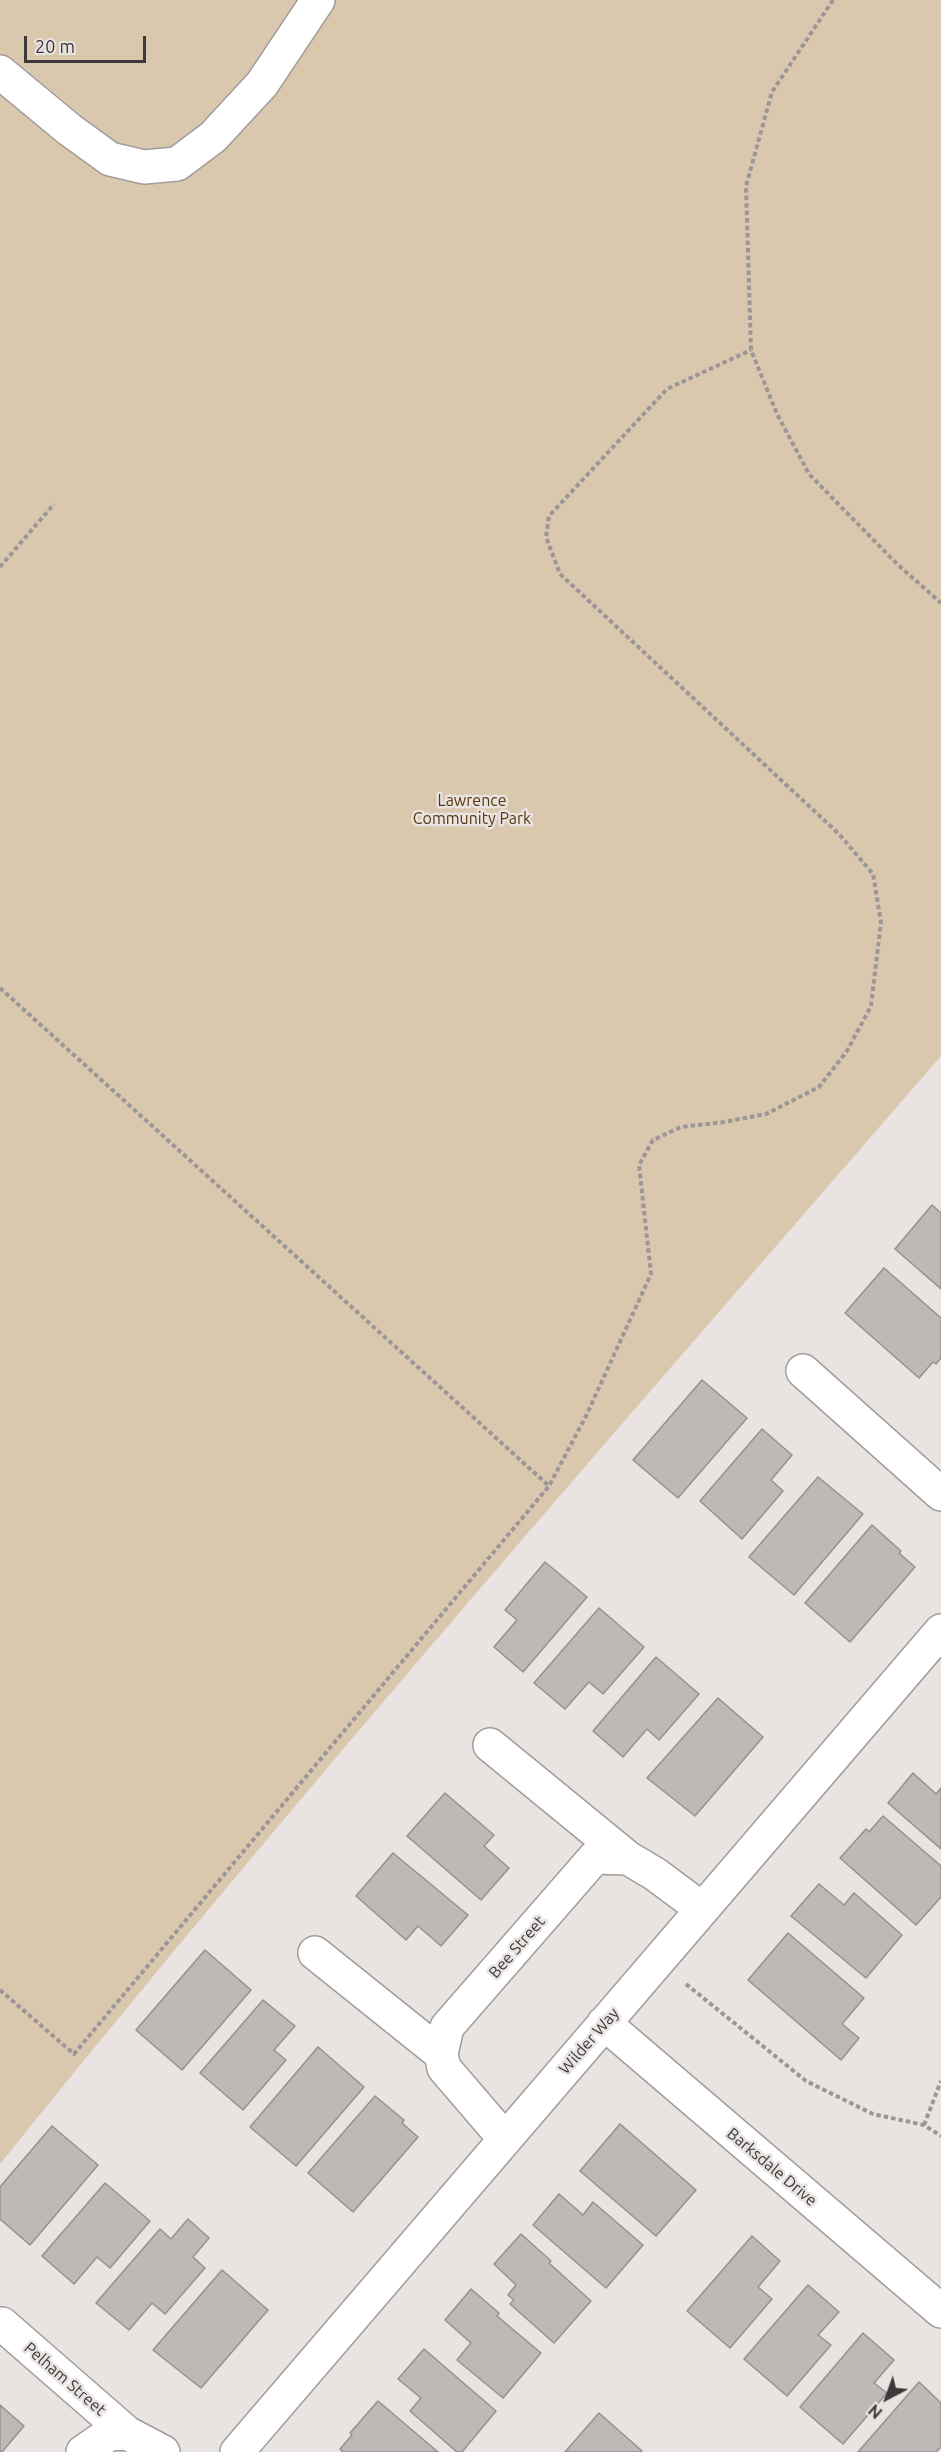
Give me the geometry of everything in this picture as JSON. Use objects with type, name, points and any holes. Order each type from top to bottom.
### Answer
[{"type":"street","points":[[0,72],[70,130],[110,159],[144,167],[177,164],[213,137],[262,84],[318,0]]},
{"type":"street","points":[[802,1371],[936,1480]]},
{"type":"street","name":"Wilder Way","points":[[237,2452],[941,1631]]},
{"type":"street","points":[[490,1744],[628,1858]]},
{"type":"street","name":"Bee Street","points":[[441,2054],[447,2027],[595,1857],[628,1858],[655,1874],[702,1909]]},
{"type":"street","points":[[315,1953],[441,2054],[444,2068],[505,2139]]},
{"type":"street","name":"Barksdale Drive","points":[[604,2024],[941,2311]]},
{"type":"street","name":"Pelham Street","points":[[3,2324],[127,2433],[163,2452]]},
{"type":"street","name":"Pelham Street","points":[[83,2452],[109,2434],[127,2433]]},
{"type":"path","points":[[832,0],[772,92],[746,186],[751,350],[777,414],[808,474],[897,564],[941,603]]},
{"type":"path","points":[[0,1990],[74,2054],[549,1486],[586,1416],[651,1274],[639,1165],[653,1140],[681,1127],[766,1114],[819,1087],[847,1051],[871,1006],[881,922],[873,874],[839,834],[560,574],[546,537],[549,516],[667,389],[751,350]]},
{"type":"path","points":[[0,567],[54,504]]},
{"type":"path","points":[[0,988],[549,1486]]},
{"type":"path","points":[[658,1960],[806,2081],[873,2114],[924,2125],[941,2136]]},
{"type":"path","points":[[924,2125],[941,2081]]},
{"type":"green space","name":"Lawrence Community Park","points":[[0,0],[941,0],[941,1056],[348,1744],[0,2164]]},
{"type":"building","points":[[932,1205],[941,1213],[941,1289],[895,1249]]},
{"type":"building","points":[[884,1268],[941,1318],[941,1358],[936,1364],[933,1362],[919,1378],[845,1313]]},
{"type":"building","points":[[702,1380],[747,1418],[678,1498],[633,1460]]},
{"type":"building","points":[[762,1429],[792,1455],[771,1480],[783,1491],[742,1539],[700,1501]]},
{"type":"building","points":[[818,1477],[863,1514],[794,1595],[749,1557]]},
{"type":"building","points":[[872,1525],[915,1567],[850,1642],[805,1603]]},
{"type":"building","points":[[545,1562],[587,1597],[523,1672],[494,1647],[517,1620],[505,1610]]},
{"type":"building","points":[[599,1608],[644,1647],[603,1694],[589,1682],[565,1709],[534,1683]]},
{"type":"building","points":[[656,1657],[699,1694],[659,1740],[647,1729],[623,1757],[593,1731]]},
{"type":"building","points":[[718,1698],[763,1737],[695,1816],[647,1778]]},
{"type":"building","points":[[913,1773],[936,1794],[941,1788],[941,1849],[888,1803]]},
{"type":"building","points":[[445,1793],[494,1835],[484,1846],[509,1868],[481,1900],[407,1836]]},
{"type":"building","points":[[883,1816],[941,1866],[941,1897],[916,1925],[840,1858],[866,1829],[869,1832]]},
{"type":"building","points":[[393,1853],[468,1915],[441,1946],[418,1926],[406,1940],[356,1896]]},
{"type":"building","points":[[819,1884],[844,1905],[854,1893],[902,1935],[866,1978],[791,1916]]},
{"type":"building","points":[[788,1933],[864,1998],[842,2024],[859,2038],[841,2060],[748,1980]]},
{"type":"building","points":[[205,1950],[251,1990],[182,2070],[136,2030]]},
{"type":"building","points":[[263,2000],[295,2026],[274,2050],[286,2060],[243,2110],[200,2073]]},
{"type":"building","points":[[318,2047],[364,2087],[296,2166],[250,2127]]},
{"type":"building","points":[[375,2096],[404,2120],[402,2123],[418,2137],[353,2212],[308,2173]]},
{"type":"building","points":[[620,2124],[696,2190],[656,2236],[580,2171]]},
{"type":"building","points":[[52,2126],[98,2165],[30,2245],[0,2219],[0,2187]]},
{"type":"building","points":[[105,2183],[150,2221],[110,2268],[97,2257],[74,2284],[42,2256]]},
{"type":"building","points":[[559,2194],[583,2215],[593,2202],[643,2245],[606,2288],[533,2225]]},
{"type":"building","points":[[188,2219],[209,2238],[193,2257],[205,2268],[165,2314],[152,2303],[129,2330],[96,2303],[160,2229],[171,2239]]},
{"type":"building","points":[[521,2234],[591,2301],[554,2343],[510,2304],[514,2300],[508,2295],[516,2285],[494,2264]]},
{"type":"building","points":[[752,2236],[780,2261],[758,2287],[772,2299],[730,2348],[687,2311]]},
{"type":"building","points":[[222,2270],[268,2310],[201,2388],[153,2350]]},
{"type":"building","points":[[808,2285],[839,2312],[818,2335],[831,2345],[787,2396],[744,2359]]},
{"type":"building","points":[[471,2289],[499,2313],[497,2316],[541,2353],[503,2398],[457,2360],[471,2343],[445,2320]]},
{"type":"building","points":[[863,2333],[894,2360],[874,2383],[887,2393],[843,2444],[800,2407]]},
{"type":"building","points":[[424,2349],[496,2411],[462,2452],[457,2452],[410,2411],[421,2398],[398,2379]]},
{"type":"building","points":[[919,2382],[941,2403],[941,2447],[936,2452],[858,2452]]},
{"type":"building","points":[[378,2401],[438,2452],[343,2452],[340,2449],[352,2435],[350,2433]]},
{"type":"building","points":[[0,2405],[24,2426],[2,2452],[0,2452]]},
{"type":"building","points":[[599,2413],[642,2451],[565,2452]]}]
